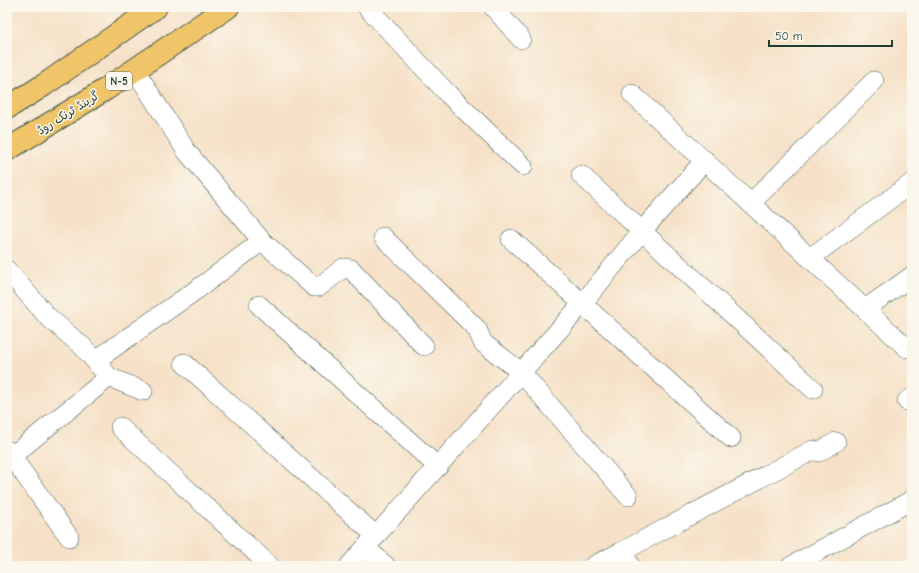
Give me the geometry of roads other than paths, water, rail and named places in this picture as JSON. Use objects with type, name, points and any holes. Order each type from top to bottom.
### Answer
[{"type":"highway","points":[[7,108],[44,86],[156,7]]},
{"type":"highway","name":"گرینڈ ٹرنک روڈ","points":[[7,150],[106,89],[228,7]]},
{"type":"street","points":[[367,7],[448,94],[523,166]]},
{"type":"street","points":[[493,7],[521,39]]},
{"type":"street","points":[[135,70],[187,152],[262,241],[314,287],[319,287],[343,268],[351,269],[424,346]]},
{"type":"street","points":[[752,203],[874,80]]},
{"type":"street","points":[[632,94],[752,203],[907,348]]},
{"type":"street","points":[[349,566],[582,304],[641,232],[705,160]]},
{"type":"street","points":[[581,175],[812,389]]},
{"type":"street","points":[[810,258],[912,183]]},
{"type":"street","points":[[383,236],[477,329],[483,343],[521,372],[628,496]]},
{"type":"street","points":[[511,239],[731,438]]},
{"type":"street","points":[[96,360],[199,288],[262,241]]},
{"type":"street","points":[[7,270],[47,316],[96,360],[109,376],[143,391]]},
{"type":"street","points":[[865,309],[912,276]]},
{"type":"street","points":[[259,305],[438,467]]},
{"type":"street","points":[[184,363],[371,542],[386,566]]},
{"type":"street","points":[[69,537],[9,455],[109,376]]},
{"type":"street","points":[[120,428],[270,566]]},
{"type":"street","points":[[593,566],[626,559],[813,450],[819,452],[836,442]]},
{"type":"street","points":[[791,566],[912,500]]}]
